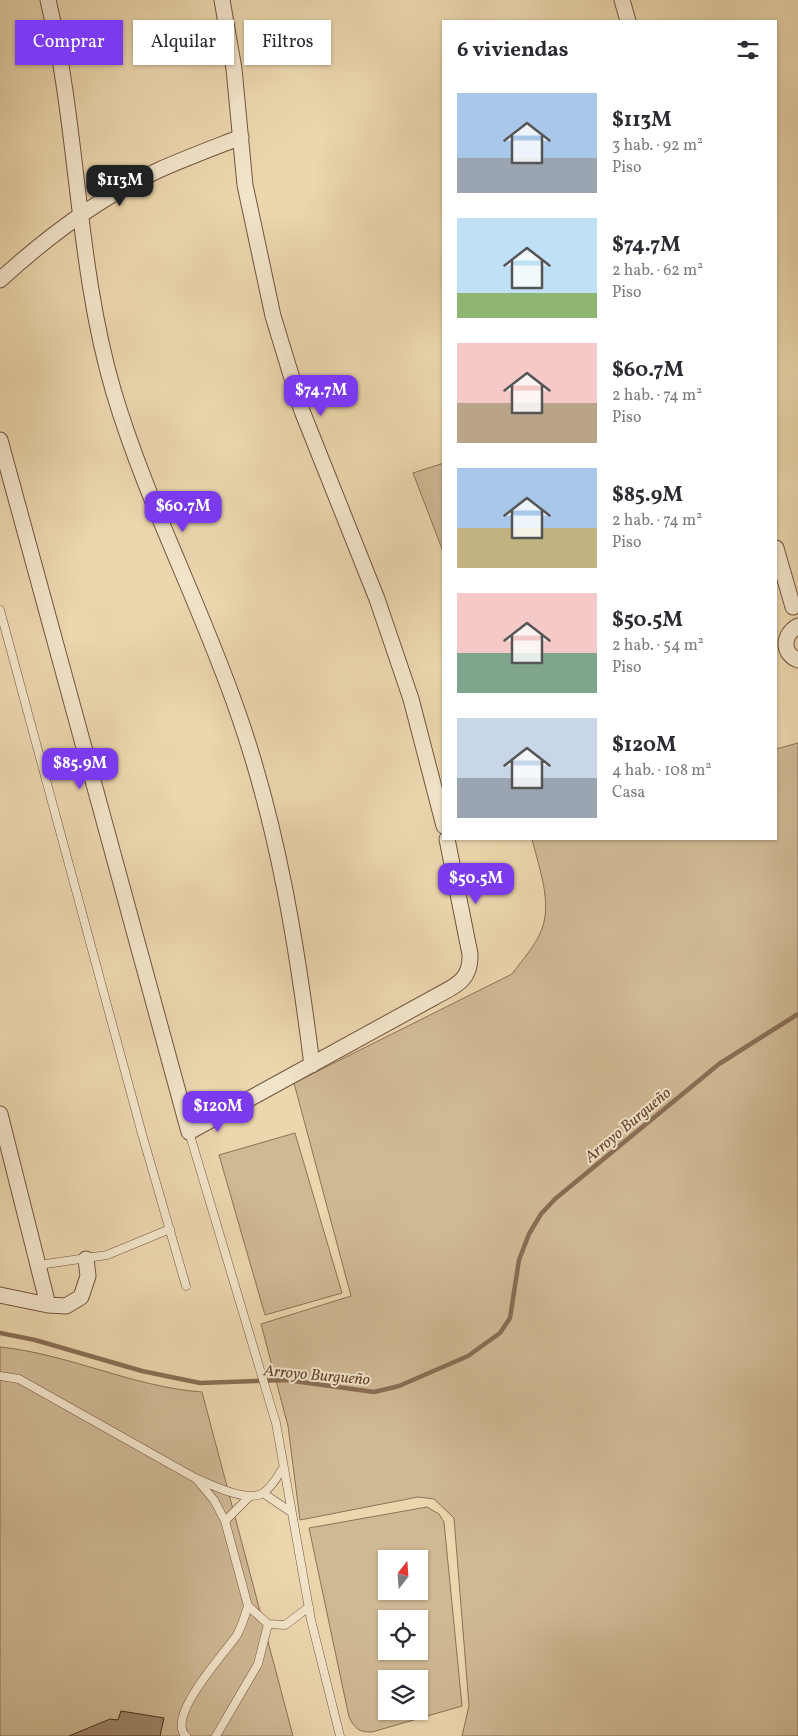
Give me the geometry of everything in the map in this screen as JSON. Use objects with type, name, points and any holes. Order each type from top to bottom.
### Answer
[{"type":"street","points":[[48,0],[64,86],[79,215],[96,315],[114,393],[144,478],[228,685],[252,759],[283,878],[295,936],[312,1065]]},
{"type":"street","points":[[222,0],[234,70],[252,226],[281,344],[302,411],[377,599],[411,699],[442,818]]},
{"type":"street","points":[[622,0],[628,20]]},
{"type":"street","points":[[0,280],[79,215],[158,170],[241,137]]},
{"type":"street","points":[[0,440],[189,1132],[433,998],[466,976],[470,968],[470,954],[447,840]]},
{"type":"street","points":[[777,551],[795,611],[793,629],[786,645],[787,650],[798,660]]},
{"type":"street","points":[[0,1114],[6,1158],[39,1265],[48,1305]]},
{"type":"street","points":[[0,1295],[48,1305],[66,1306],[81,1297],[88,1276],[86,1259]]},
{"type":"lane","points":[[0,610],[186,1286]]},
{"type":"lane","points":[[189,1132],[276,1423],[309,1607],[340,1736]]},
{"type":"lane","points":[[39,1265],[107,1255],[170,1229]]},
{"type":"lane","points":[[0,1376],[19,1379],[195,1478],[226,1491],[250,1496],[263,1493],[283,1468]]},
{"type":"lane","points":[[195,1478],[214,1500],[225,1521],[248,1606],[268,1624],[285,1625],[309,1607]]},
{"type":"lane","points":[[263,1493],[291,1512]]},
{"type":"lane","points":[[225,1521],[250,1496]]},
{"type":"lane","points":[[186,1736],[183,1733],[181,1719],[184,1711],[195,1691],[238,1633],[248,1606]]},
{"type":"lane","points":[[216,1736],[220,1733],[258,1664],[268,1624]]},
{"type":"shaded area","points":[[442,464],[442,549],[413,473]]},
{"type":"shaded area","points":[[798,743],[798,1736],[462,1736],[469,1706],[454,1518],[434,1499],[418,1497],[300,1520],[288,1426],[261,1324],[351,1296],[294,1083],[512,974],[535,943],[544,922],[546,902],[532,840],[777,840],[777,749]]},
{"type":"shaded area","points":[[295,1133],[342,1293],[265,1315],[219,1155]]},
{"type":"shaded area","points":[[0,1347],[51,1356],[151,1384],[202,1392],[293,1736],[0,1736]]},
{"type":"shaded area","points":[[427,1507],[439,1514],[444,1522],[462,1706],[428,1716],[428,1670],[378,1670],[378,1720],[414,1720],[372,1732],[355,1727],[349,1717],[309,1528]]},
{"type":"building","points":[[121,1711],[164,1718],[160,1736],[69,1736],[110,1719],[118,1720]]},
{"type":"waterway","name":"Arroyo Burgueño","points":[[0,1333],[35,1340],[142,1371],[200,1383],[286,1380],[374,1392],[399,1386],[468,1356],[500,1333],[510,1318],[519,1260],[529,1234],[541,1214],[555,1199],[719,1064],[798,1014]]}]
